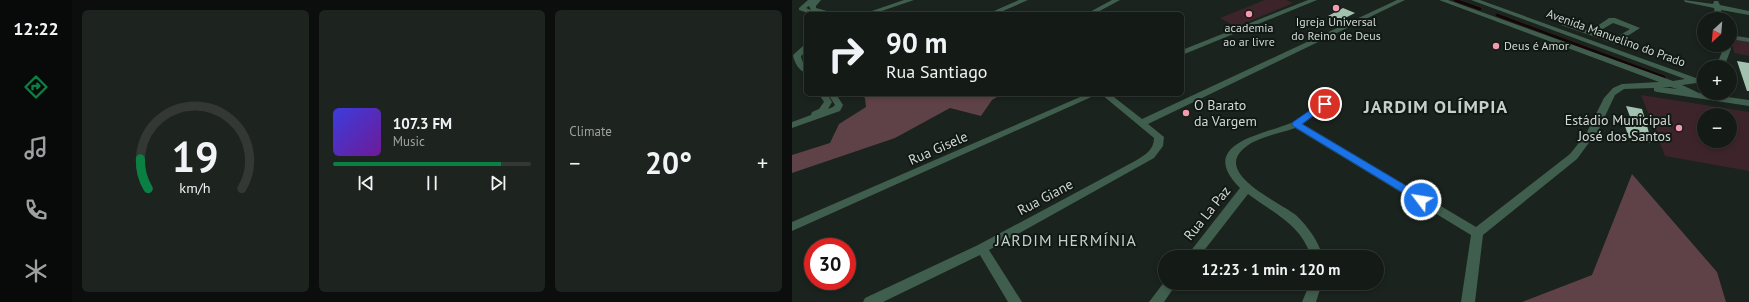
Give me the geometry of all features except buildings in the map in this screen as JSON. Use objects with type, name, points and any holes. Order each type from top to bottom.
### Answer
[{"type":"street","points":[[792,12],[801,9],[812,0]]},
{"type":"street","points":[[818,0],[812,6],[814,9],[827,12]]},
{"type":"street","points":[[864,12],[901,0]]},
{"type":"street","points":[[872,12],[911,0]]},
{"type":"street","points":[[995,12],[1025,0]]},
{"type":"street","points":[[1093,12],[1117,0]]},
{"type":"street","points":[[1184,52],[1314,0]]},
{"type":"street","points":[[1142,123],[1402,0]]},
{"type":"street","name":"Avenida Manuelino do Prado","points":[[1442,0],[1672,84],[1697,95]]},
{"type":"street","name":"Avenida Manuelino do Prado","points":[[1474,0],[1495,3],[1697,79]]},
{"type":"street","points":[[1687,1],[1716,3],[1749,13]]},
{"type":"street","points":[[1484,16],[1495,3],[1590,34],[1615,42],[1636,28],[1612,20],[1590,34]]},
{"type":"street","points":[[801,9],[811,12]]},
{"type":"street","points":[[1737,38],[1749,40]]},
{"type":"street","points":[[794,55],[804,49]]},
{"type":"street","points":[[794,55],[804,58]]},
{"type":"street","points":[[794,55],[804,68]]},
{"type":"street","points":[[1468,302],[1478,233],[1579,152],[1598,122],[1608,96],[1622,87],[1697,82]]},
{"type":"street","points":[[1637,86],[1697,96]]},
{"type":"street","points":[[1737,95],[1749,101]]},
{"type":"street","points":[[792,123],[822,111],[828,102],[824,96]]},
{"type":"street","points":[[792,123],[837,109],[839,105],[833,96]]},
{"type":"street","name":"Rua Gisele","points":[[792,227],[1089,96]]},
{"type":"street","name":"Rua Giane","points":[[870,302],[982,248],[1139,163],[1156,151],[1160,144],[1159,137],[1108,96]]},
{"type":"street","points":[[1737,100],[1749,101]]},
{"type":"street","points":[[1316,250],[1304,230],[1287,215],[1246,189],[1232,170],[1231,160],[1239,147],[1251,140],[1296,124],[1325,104]]},
{"type":"street","points":[[1296,124],[1478,233]]},
{"type":"street","name":"Rua La Paz","points":[[1198,250],[1246,189]]},
{"type":"street","points":[[982,248],[1015,302]]},
{"type":"street","points":[[1156,302],[1166,290]]},
{"type":"street","points":[[1309,302],[1313,290]]},
{"type":"shaded area","points":[[1265,0],[1286,0],[1293,3],[1236,27],[1220,18]]},
{"type":"shaded area","points":[[1737,39],[1749,42],[1749,56],[1734,53],[1737,52]]},
{"type":"shaded area","name":"Estádio Municipal José dos Santos","points":[[1641,95],[1724,108],[1697,108],[1697,148],[1737,148],[1737,110],[1749,112],[1749,171],[1665,156]]},
{"type":"shaded area","points":[[862,96],[999,96],[992,100],[981,116],[950,108],[895,138],[792,173],[792,155],[830,143],[839,124],[866,107],[865,98]]},
{"type":"shaded area","points":[[1632,174],[1717,272],[1726,302],[1522,302],[1592,275]]},
{"type":"waterway","points":[[1455,0],[1480,9]]},
{"type":"waterway","points":[[1497,15],[1664,77]]},
{"type":"place","name":"Igreja Universal do Reino de Deus","points":[[1336,8]]},
{"type":"place","name":"academia ao ar livre","points":[[1249,14]]},
{"type":"place","name":"Deus é Amor","points":[[1496,46]]},
{"type":"place","name":"O Barato da Vargem","points":[[1186,113]]},
{"type":"place","name":"Estádio Municipal José dos Santos","points":[[1679,128]]},
{"type":"district","name":"JARDIM OLÍMPIA","points":[[1436,107]]},
{"type":"district","name":"JARDIM HERMÍNIA","points":[[1066,240]]},
{"type":"route","points":[[1325,104],[1296,124],[1421,200]]}]
